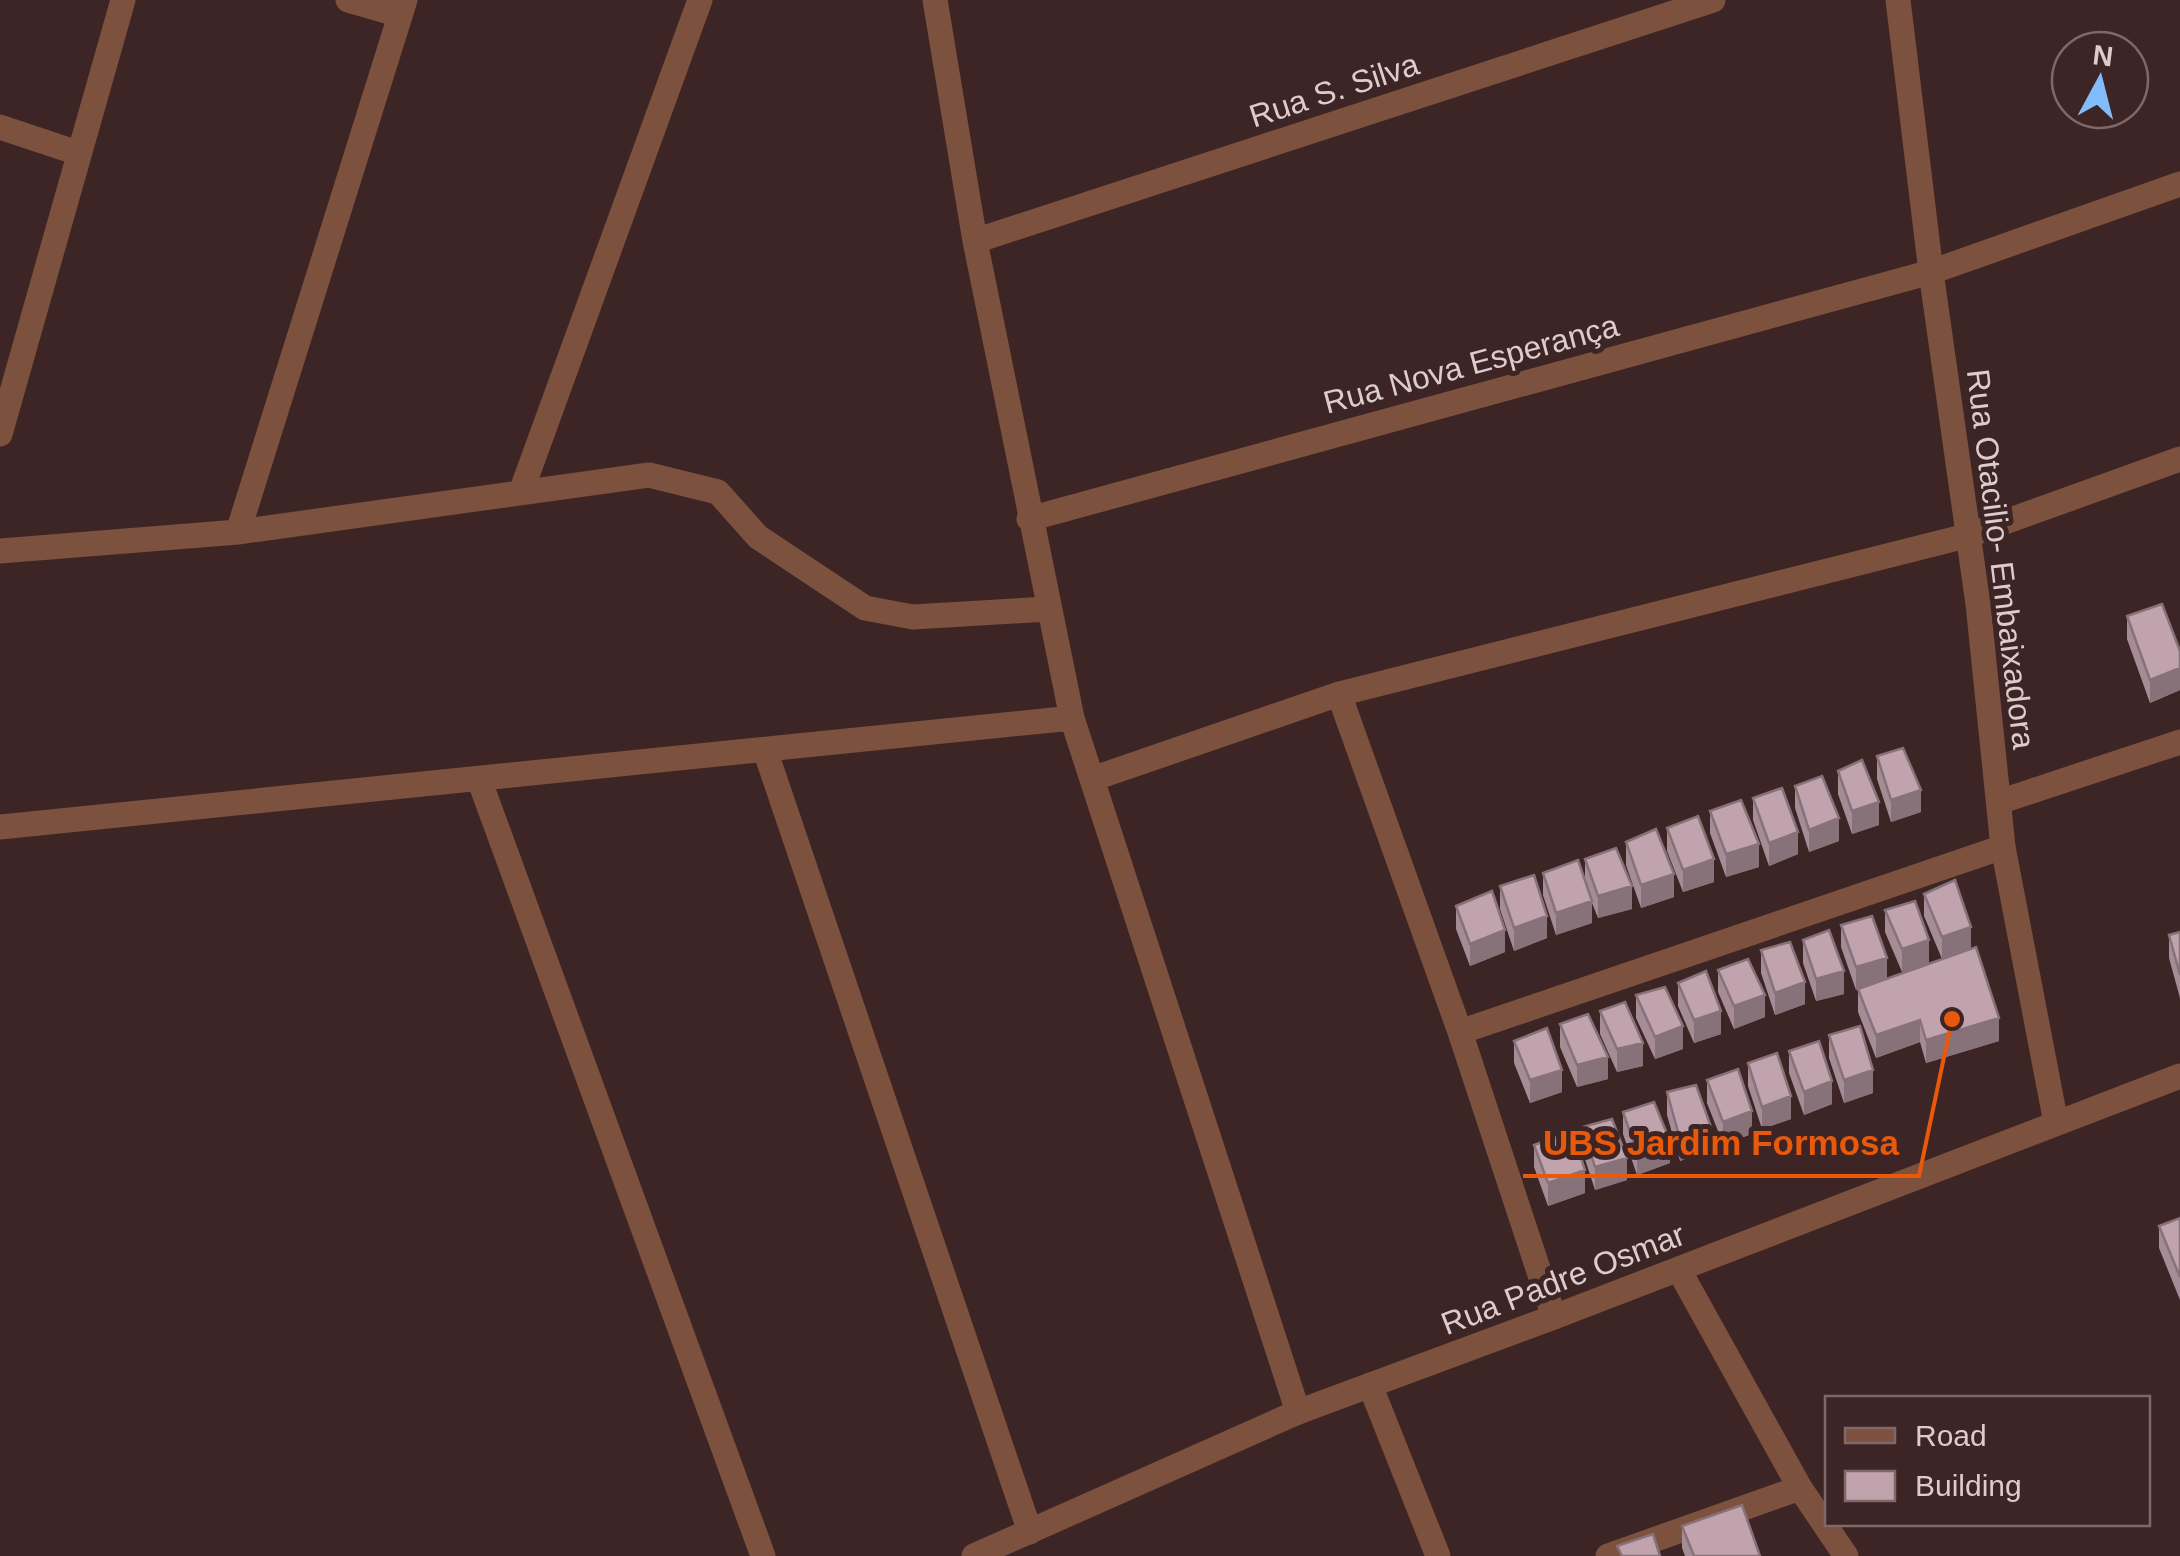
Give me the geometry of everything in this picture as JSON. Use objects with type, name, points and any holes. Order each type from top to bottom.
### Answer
[{"type":"street","points":[[0,434],[123,0]]},
{"type":"street","points":[[238,532],[403,8],[348,0]]},
{"type":"street","points":[[521,492],[700,0]]},
{"type":"street","points":[[935,0],[1029,520],[1072,718],[1298,1412]]},
{"type":"street","name":"Rua S. Silva","points":[[976,241],[1713,0]]},
{"type":"street","name":"Rua Otacilio- Embaixadora","points":[[1898,0],[1931,272],[1978,604],[2003,847],[2056,1123]]},
{"type":"street","points":[[0,127],[78,153]]},
{"type":"street","name":"Rua Nova Esperança","points":[[1029,520],[1931,272],[2180,184]]},
{"type":"street","points":[[1092,780],[1339,694],[1966,536],[2180,459]]},
{"type":"street","points":[[0,551],[238,532],[649,475],[718,492],[758,537],[865,608],[913,617],[1048,609]]},
{"type":"street","points":[[1339,694],[1460,1032],[1554,1318]]},
{"type":"street","points":[[0,827],[1072,718]]},
{"type":"street","points":[[1998,802],[2180,742]]},
{"type":"street","points":[[765,750],[1030,1532]]},
{"type":"street","points":[[479,779],[763,1556]]},
{"type":"street","points":[[1460,1032],[2003,847]]},
{"type":"street","name":"Rua Padre Osmar","points":[[976,1555],[1298,1412],[1554,1318],[2180,1076]]},
{"type":"street","points":[[1679,1270],[1800,1488],[1825,1525]]},
{"type":"street","points":[[1370,1385],[1438,1556]]},
{"type":"street","points":[[1608,1556],[1800,1488]]},
{"type":"street","points":[[1826,1526],[1846,1556]]},
{"type":"building","points":[[2162,604],[2180,651],[2180,668],[2150,680],[2127,616]]},
{"type":"building","points":[[1903,748],[1921,790],[1891,800],[1877,756]]},
{"type":"building","points":[[1862,760],[1879,802],[1852,811],[1838,771]]},
{"type":"building","points":[[1822,776],[1839,818],[1809,830],[1795,786]]},
{"type":"building","points":[[1782,788],[1798,832],[1769,843],[1753,798]]},
{"type":"building","points":[[1741,800],[1759,844],[1726,854],[1710,811]]},
{"type":"building","points":[[1698,816],[1714,859],[1683,870],[1667,828]]},
{"type":"building","points":[[1656,829],[1674,874],[1641,885],[1626,842]]},
{"type":"building","points":[[1616,848],[1632,886],[1598,896],[1585,859]]},
{"type":"building","points":[[1578,860],[1592,901],[1556,913],[1543,873]]},
{"type":"building","points":[[1534,875],[1547,916],[1514,928],[1500,886]]},
{"type":"building","points":[[1955,880],[1971,927],[1942,937],[1924,894]]},
{"type":"building","points":[[1492,891],[1505,930],[1470,944],[1456,906]]},
{"type":"building","points":[[1915,901],[1929,940],[1902,949],[1885,910]]},
{"type":"building","points":[[1872,916],[1887,958],[1856,967],[1841,925]]},
{"type":"building","points":[[1829,930],[1844,971],[1816,979],[1803,940]]},
{"type":"building","points":[[2180,932],[2180,975],[2169,935]]},
{"type":"building","points":[[1790,942],[1805,982],[1775,993],[1761,950]]},
{"type":"building","points":[[1976,947],[1999,1018],[1926,1040],[1920,1020],[1876,1035],[1858,989]]},
{"type":"building","points":[[1748,959],[1765,995],[1734,1006],[1718,970]]},
{"type":"building","points":[[1706,971],[1721,1011],[1694,1020],[1678,983]]},
{"type":"building","points":[[1665,987],[1683,1026],[1655,1037],[1636,995]]},
{"type":"building","points":[[1625,1002],[1643,1043],[1617,1049],[1600,1011]]},
{"type":"building","points":[[1588,1014],[1608,1057],[1577,1065],[1560,1024]]},
{"type":"building","points":[[1860,1026],[1873,1070],[1844,1080],[1829,1035]]},
{"type":"building","points":[[1547,1028],[1562,1070],[1530,1080],[1514,1041]]},
{"type":"building","points":[[1819,1041],[1832,1081],[1804,1092],[1789,1051]]},
{"type":"building","points":[[1777,1053],[1791,1096],[1762,1107],[1748,1063]]},
{"type":"building","points":[[1738,1069],[1752,1111],[1723,1122],[1707,1080]]},
{"type":"building","points":[[1696,1085],[1711,1127],[1680,1139],[1667,1092]]},
{"type":"building","points":[[1654,1102],[1670,1141],[1637,1152],[1623,1112]]},
{"type":"building","points":[[1612,1119],[1627,1158],[1595,1167],[1582,1127]]},
{"type":"building","points":[[1572,1131],[1585,1170],[1548,1183],[1534,1145]]},
{"type":"building","points":[[2180,1218],[2180,1277],[2159,1226]]},
{"type":"building","points":[[1742,1505],[1760,1556],[1694,1556],[1682,1526]]},
{"type":"building","points":[[1653,1534],[1660,1556],[1622,1556],[1617,1546]]},
{"type":"place","name":"UBS Jardim Formosa","points":[[1952,1019]]}]
